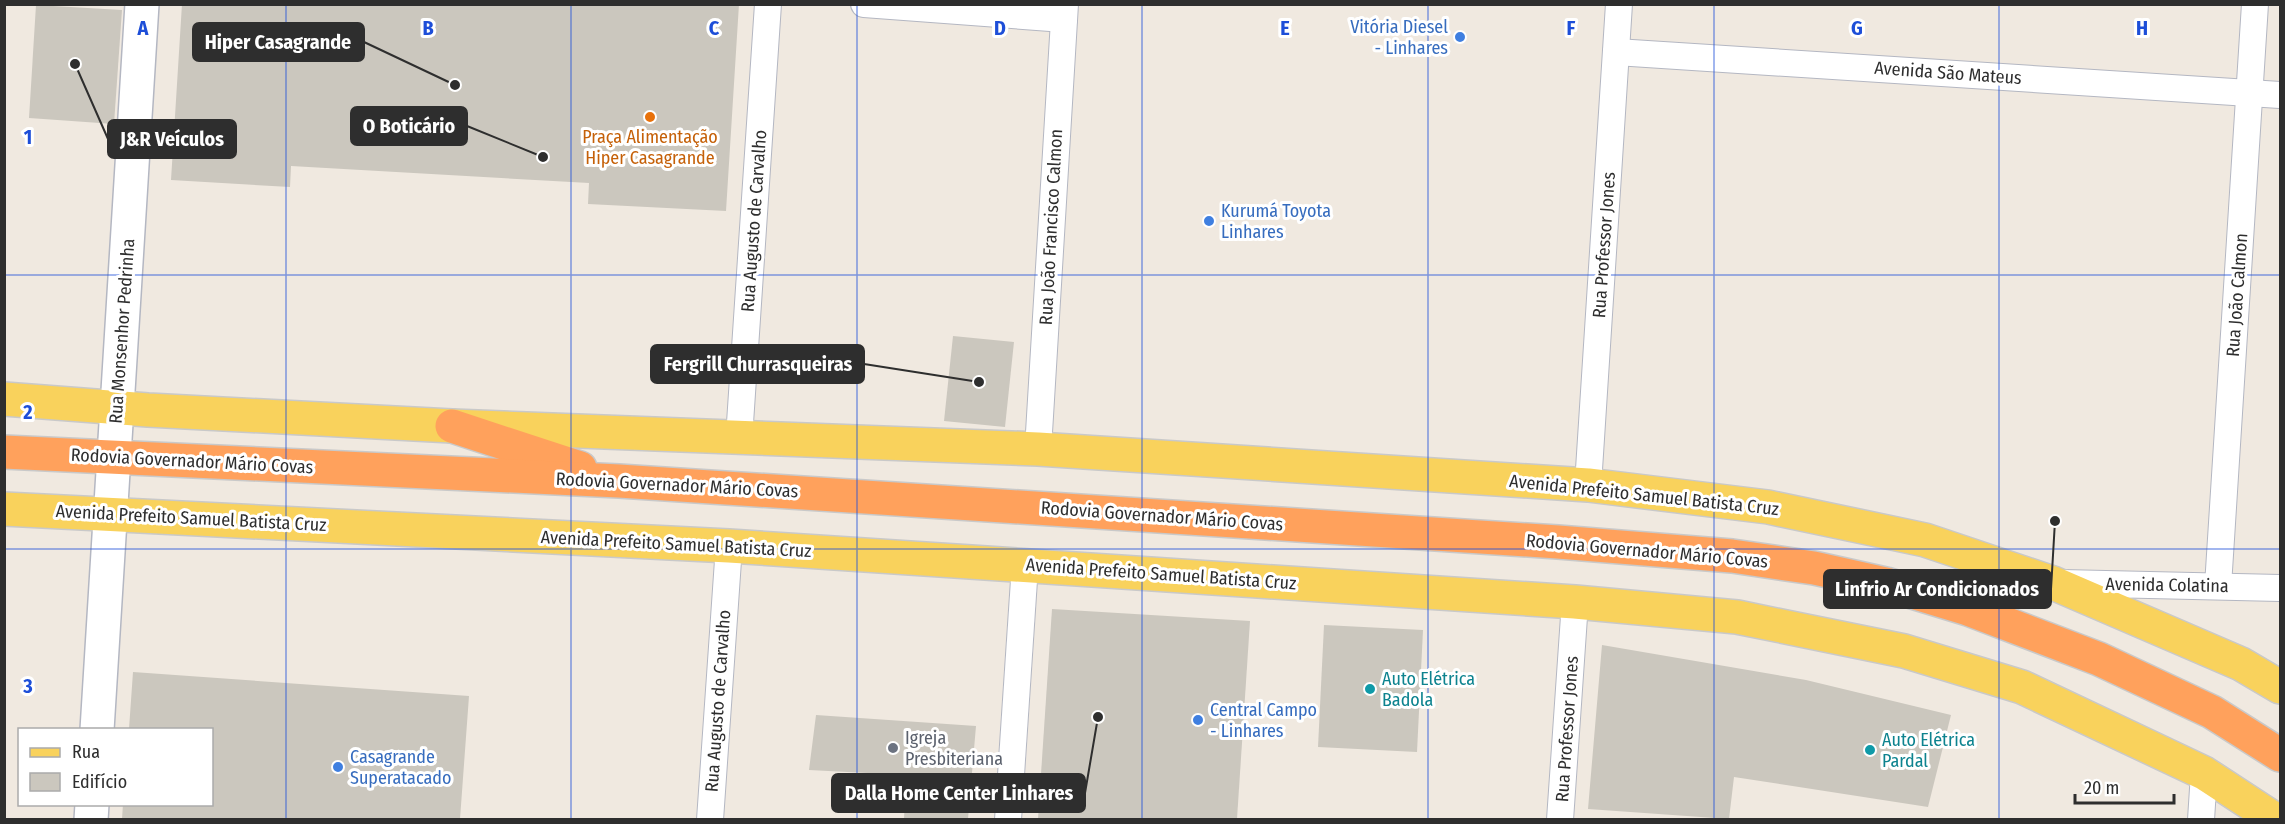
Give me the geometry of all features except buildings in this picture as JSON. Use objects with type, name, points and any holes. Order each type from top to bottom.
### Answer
[{"type":"highway","points":[[452,426],[619,481]]},
{"type":"highway","name":"Rodovia Governador Mário Covas","points":[[4,452],[619,481],[1558,542],[1732,556],[1814,568],[1886,584],[1968,609],[2099,659],[2212,712],[2280,755]]},
{"type":"main road","name":"Rua Monsenhor Pedrinha","points":[[97,728],[142,4]]},
{"type":"main road","name":"Avenida Prefeito Samuel Batista Cruz","points":[[4,399],[118,408],[452,426],[1038,449],[1588,486],[1768,507],[1925,540],[2053,583],[2241,664],[2280,687]]},
{"type":"main road","name":"Avenida Prefeito Samuel Batista Cruz","points":[[4,509],[729,546],[1575,602],[1737,617],[1904,651],[2022,687],[2204,773],[2276,819]]},
{"type":"street","name":"Rua Augusto de Carvalho","points":[[739,438],[768,4]]},
{"type":"street","points":[[864,4],[1064,12]]},
{"type":"street","name":"Rua Professor Jones","points":[[1588,486],[1619,4]]},
{"type":"street","name":"Rua João Calmon","points":[[2218,586],[2255,4]]},
{"type":"street","name":"Rua João Francisco Calmon","points":[[1038,449],[1064,12]]},
{"type":"street","name":"Avenida São Mateus","points":[[1616,52],[2280,95]]},
{"type":"street","name":"Rua Augusto de Carvalho","points":[[710,819],[729,546]]},
{"type":"street","points":[[1008,819],[1025,565]]},
{"type":"street","name":"Avenida Colatina","points":[[2053,583],[2280,588]]},
{"type":"street","name":"Rua Professor Jones","points":[[1560,819],[1575,602]]},
{"type":"street","points":[[2201,819],[2204,773]]},
{"type":"place","name":"Vitória Diesel - Linhares","points":[[1460,37]]},
{"type":"place","name":"J&R Veículos","points":[[75,64]]},
{"type":"place","name":"Hiper Casagrande","points":[[455,85]]},
{"type":"place","name":"Praça Alimentação Hiper Casagrande","points":[[650,117]]},
{"type":"place","name":"O Boticário","points":[[543,157]]},
{"type":"place","name":"Kurumá Toyota Linhares","points":[[1209,221]]},
{"type":"place","name":"Fergrill Churrasqueiras","points":[[979,382]]},
{"type":"place","name":"Linfrio Ar Condicionados","points":[[2055,521]]},
{"type":"place","name":"Auto Elétrica Badola","points":[[1370,689]]},
{"type":"place","name":"Dalla Home Center Linhares","points":[[1098,717]]},
{"type":"place","name":"Central Campo - Linhares","points":[[1198,720]]},
{"type":"place","name":"Igreja Presbiteriana","points":[[893,748]]},
{"type":"place","name":"Auto Elétrica Pardal","points":[[1870,750]]},
{"type":"place","name":"Casagrande Superatacado","points":[[338,767]]}]
